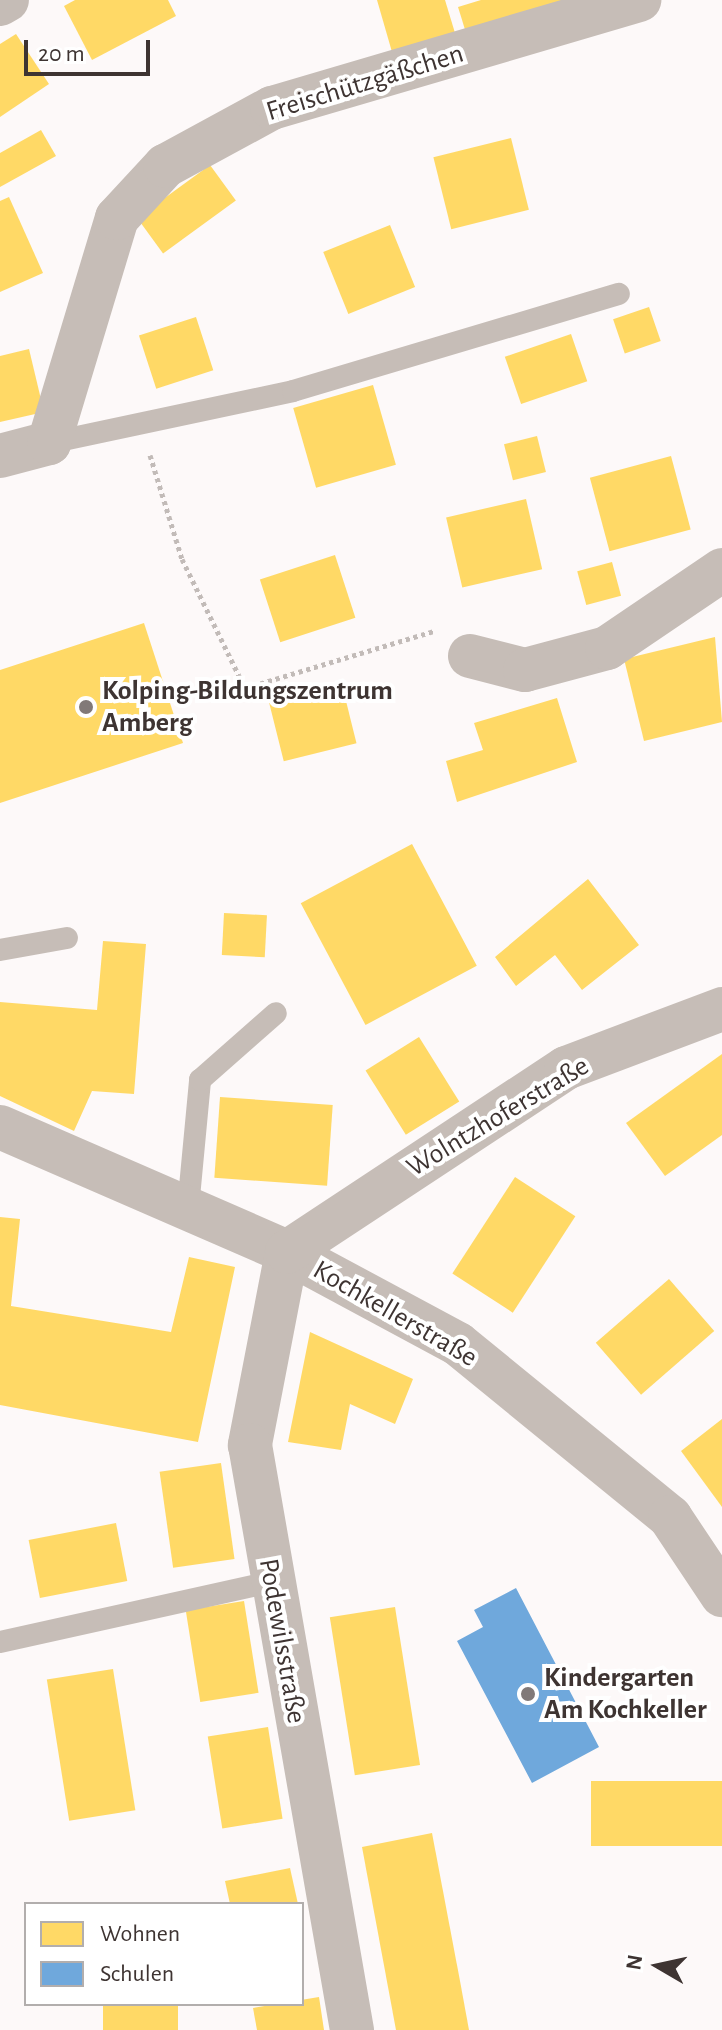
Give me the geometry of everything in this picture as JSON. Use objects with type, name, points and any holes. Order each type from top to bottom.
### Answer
[{"type":"street","points":[[0,4],[7,0]]},
{"type":"street","name":"Freischützgäßchen","points":[[49,443],[117,218],[165,166],[272,108],[639,0]]},
{"type":"street","points":[[0,456],[49,443]]},
{"type":"street","points":[[470,656],[525,670],[607,648],[722,570]]},
{"type":"street","name":"Wolntzhoferstraße","points":[[287,1252],[566,1068],[722,1009]]},
{"type":"street","name":"Kochkellerstraße","points":[[0,1127],[287,1252],[458,1344],[590,1447],[670,1517],[722,1595]]},
{"type":"street","name":"Podewilsstraße","points":[[287,1252],[250,1445],[270,1582],[352,2030]]},
{"type":"lane","points":[[49,443],[141,427],[293,391],[619,294]]},
{"type":"lane","points":[[0,950],[67,938]]},
{"type":"lane","points":[[188,1208],[200,1080],[276,1013]]},
{"type":"lane","points":[[0,1642],[270,1582]]},
{"type":"path","points":[[141,427],[182,559],[245,688],[437,630],[470,656]]},
{"type":"building: Wohnen","points":[[75,0],[168,0],[176,16],[92,60],[64,6]]},
{"type":"building: Wohnen","points":[[377,0],[445,0],[455,33],[392,52]]},
{"type":"building: Wohnen","points":[[481,0],[582,0],[467,36],[458,7]]},
{"type":"building: Wohnen","points":[[16,34],[49,84],[0,117],[0,44]]},
{"type":"building: Wohnen","points":[[41,130],[56,156],[0,187],[0,153]]},
{"type":"building: Wohnen","points":[[511,138],[529,210],[451,229],[433,157]]},
{"type":"building: Wohnen","points":[[210,165],[236,201],[163,253],[137,218]]},
{"type":"building: Wohnen","points":[[9,197],[43,273],[0,292],[0,201]]},
{"type":"building: Wohnen","points":[[390,225],[415,287],[348,314],[323,252]]},
{"type":"building: Wohnen","points":[[649,307],[661,341],[625,353],[613,319]]},
{"type":"building: Wohnen","points":[[196,317],[213,370],[156,389],[139,336]]},
{"type":"building: Wohnen","points":[[571,334],[587,381],[521,404],[505,357]]},
{"type":"building: Wohnen","points":[[29,349],[44,412],[0,422],[0,356]]},
{"type":"building: Wohnen","points":[[373,385],[396,465],[316,488],[293,408]]},
{"type":"building: Wohnen","points":[[537,436],[546,472],[513,480],[504,444]]},
{"type":"building: Wohnen","points":[[671,456],[691,529],[610,551],[590,478]]},
{"type":"building: Wohnen","points":[[526,499],[542,569],[462,588],[446,517]]},
{"type":"building: Wohnen","points":[[335,555],[355,618],[280,642],[260,579]]},
{"type":"building: Wohnen","points":[[612,562],[621,596],[586,605],[577,571]]},
{"type":"building: Wohnen","name":"Kolping-Bildungszentrum Amberg","points":[[144,623],[183,743],[0,803],[0,670]]},
{"type":"building: Wohnen","points":[[715,637],[722,722],[644,741],[624,659]]},
{"type":"building: Wohnen","points":[[342,685],[357,743],[284,761],[269,703]]},
{"type":"building: Wohnen","points":[[557,698],[577,762],[457,802],[446,761],[483,750],[474,723]]},
{"type":"building: Wohnen","points":[[412,844],[477,966],[366,1025],[301,903]]},
{"type":"building: Wohnen","points":[[588,879],[639,945],[582,990],[555,955],[516,986],[495,957]]},
{"type":"building: Wohnen","points":[[224,913],[267,915],[265,957],[222,955]]},
{"type":"building: Wohnen","points":[[103,941],[146,944],[134,1094],[92,1091],[74,1131],[0,1096],[0,1002],[97,1010]]},
{"type":"building: Wohnen","points":[[419,1037],[459,1101],[406,1135],[366,1070]]},
{"type":"building: Wohnen","points":[[722,1054],[722,1135],[665,1176],[626,1123]]},
{"type":"building: Wohnen","points":[[220,1097],[333,1105],[327,1186],[214,1178]]},
{"type":"building: Wohnen","points":[[515,1177],[575,1216],[513,1313],[452,1273]]},
{"type":"building: Wohnen","points":[[0,1217],[20,1219],[11,1306],[171,1332],[189,1257],[235,1267],[198,1442],[0,1405]]},
{"type":"building: Wohnen","points":[[669,1279],[714,1331],[641,1395],[596,1343]]},
{"type":"building: Wohnen","points":[[310,1332],[413,1379],[395,1424],[350,1404],[341,1450],[288,1442]]},
{"type":"building: Wohnen","points":[[722,1419],[722,1507],[681,1451]]},
{"type":"building: Wohnen","points":[[221,1463],[234,1559],[173,1568],[160,1472]]},
{"type":"building: Wohnen","points":[[116,1523],[127,1581],[40,1598],[29,1540]]},
{"type":"building: Wohnen","points":[[244,1601],[259,1693],[200,1702],[186,1610]]},
{"type":"building: Wohnen","points":[[395,1607],[420,1765],[355,1775],[330,1617]]},
{"type":"building: Wohnen","points":[[113,1669],[135,1810],[69,1821],[47,1679]]},
{"type":"building: Wohnen","points":[[268,1727],[283,1819],[222,1828],[208,1737]]},
{"type":"building: Wohnen","points":[[591,1781],[722,1781],[722,1846],[591,1846]]},
{"type":"building: Wohnen","points":[[432,1833],[469,2030],[396,2030],[362,1847]]},
{"type":"building: Wohnen","points":[[290,1868],[298,1902],[230,1902],[225,1881]]},
{"type":"building: Wohnen","points":[[319,1997],[324,2030],[257,2030],[253,2008],[304,2006],[304,2000]]},
{"type":"building: Wohnen","points":[[103,2006],[178,2006],[178,2030],[103,2030]]},
{"type":"building: Schulen","name":"Kindergarten Am Kochkeller","points":[[516,1588],[599,1747],[532,1783],[457,1641],[483,1627],[474,1610]]},
{"type":"place","name":"Kolping-Bildungszentrum Amberg","points":[[86,707]]},
{"type":"place","name":"Kindergarten Am Kochkeller","points":[[528,1694]]}]
